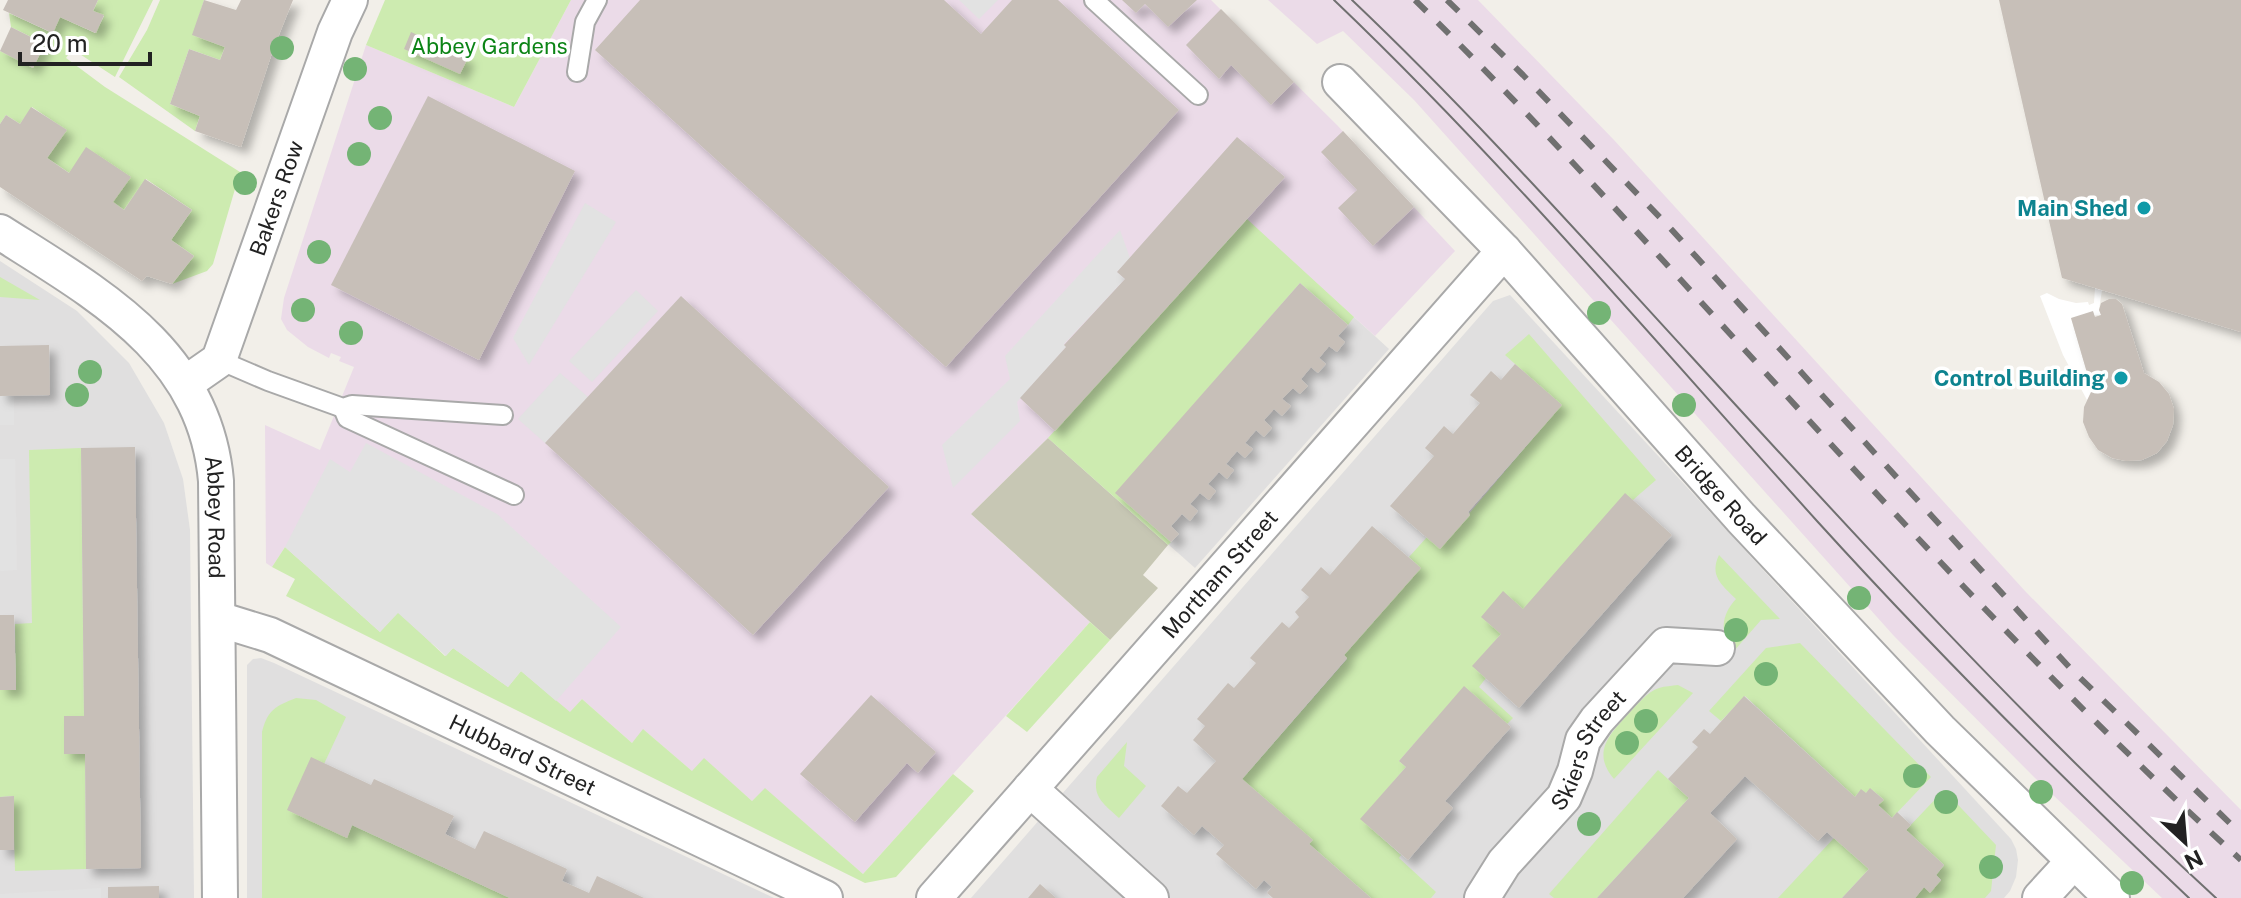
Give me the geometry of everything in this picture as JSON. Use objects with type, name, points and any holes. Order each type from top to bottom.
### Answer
[{"type":"street","name":"Bakers Row","points":[[219,360],[335,32],[350,0]]},
{"type":"street","name":"Bridge Road","points":[[1340,82],[1504,251],[1741,518],[1940,730],[2112,898]]},
{"type":"street","name":"Abbey Road","points":[[0,232],[119,311],[154,341],[186,383],[205,424],[214,453],[220,898]]},
{"type":"street","name":"Mortham Street","points":[[934,898],[1504,251]]},
{"type":"street","points":[[186,383],[219,360]]},
{"type":"street","name":"Hubbard Street","points":[[218,619],[270,635],[825,898]]},
{"type":"street","name":"Skiers Street","points":[[1482,898],[1504,863],[1564,797],[1583,740],[1597,720],[1666,645],[1717,648]]},
{"type":"street","points":[[1030,789],[1151,898]]},
{"type":"street","points":[[2040,898],[2073,862]]},
{"type":"lane","points":[[577,72],[585,22],[597,0]]},
{"type":"lane","points":[[1094,0],[1198,95]]},
{"type":"lane","points":[[219,360],[343,408],[352,405],[503,415]]},
{"type":"lane","points":[[343,408],[347,418],[514,495]]},
{"type":"shaded area","points":[[571,0],[1211,0],[1337,125],[1455,251],[1375,336],[1246,219],[1055,431],[971,514],[1090,622],[863,874],[765,789],[752,801],[704,759],[693,772],[644,730],[632,743],[582,699],[570,713],[521,671],[508,687],[453,648],[380,632],[285,547],[272,567],[266,563],[265,425],[320,450],[354,367],[339,361],[341,357],[331,353],[329,358],[308,347],[287,330],[281,319],[284,298],[366,45],[514,107]]},
{"type":"shaded area","points":[[959,0],[998,0],[979,19]]},
{"type":"shaded area","points":[[1268,0],[1478,0],[1614,140],[2025,591],[2241,810],[2241,898],[2162,898],[2034,777],[1894,636],[1414,100],[1343,31],[1317,44]]},
{"type":"shaded area","points":[[585,203],[616,222],[529,365],[513,338]]},
{"type":"shaded area","points":[[1247,219],[1389,349],[1195,568],[1048,438]]},
{"type":"shaded area","points":[[1120,230],[1130,258],[1117,272],[1125,279],[1064,344],[1066,347],[1017,402],[1020,421],[953,488],[942,445],[1010,379],[1005,356]]},
{"type":"shaded area","points":[[0,261],[77,311],[129,363],[164,423],[183,479],[190,530],[194,898],[0,898]]},
{"type":"shaded area","points":[[636,290],[658,311],[592,382],[569,361]]},
{"type":"shaded area","points":[[1510,295],[2011,839],[2018,860],[2016,877],[2004,898],[971,898],[1493,301]]},
{"type":"shaded area","points":[[560,373],[588,397],[545,443],[518,419]]},
{"type":"shaded area","points":[[0,396],[14,396],[14,425],[0,425]]},
{"type":"shaded area","points":[[1048,438],[1168,545],[1143,575],[1158,588],[1110,640],[971,514]]},
{"type":"shaded area","points":[[366,443],[497,514],[621,627],[556,701],[521,671],[508,687],[453,648],[446,656],[398,613],[380,632],[285,547],[330,459],[350,472]]},
{"type":"shaded area","points":[[0,459],[15,459],[17,570],[0,571]]},
{"type":"shaded area","points":[[261,658],[774,898],[247,898],[247,665],[253,659]]},
{"type":"shaded area","points":[[101,888],[101,898],[0,898],[0,894]]},
{"type":"green space","points":[[98,0],[153,0],[115,77],[72,49],[66,58],[105,87],[240,172],[213,264],[207,271],[172,284],[194,256],[171,240],[192,210],[146,179],[124,210],[47,158],[66,130],[32,107],[20,124],[6,115],[0,124],[0,51],[33,67],[45,44],[11,27],[9,13],[52,33],[60,17],[95,33],[104,16],[93,11]]},
{"type":"green space","points":[[160,0],[204,0],[193,35],[225,47],[220,60],[189,49],[170,104],[200,116],[195,131],[119,77],[147,30]]},
{"type":"green space","name":"Abbey Gardens","points":[[385,0],[571,0],[514,107],[366,45]]},
{"type":"green space","points":[[1247,219],[1354,317],[1348,325],[1300,283],[1116,493],[1171,542],[1168,545],[1048,438]]},
{"type":"green space","points":[[0,277],[40,300],[0,297]]},
{"type":"green space","points":[[1529,334],[1656,480],[1561,570],[1473,666],[1486,678],[1479,687],[1513,718],[1507,724],[1464,687],[1399,761],[1406,767],[1361,819],[1436,892],[1431,898],[1371,898],[1309,844],[1312,840],[1242,779],[1347,659],[1344,655],[1420,568],[1409,557],[1427,537],[1440,548],[1561,405],[1505,355]]},
{"type":"green space","points":[[81,448],[84,716],[64,717],[64,753],[85,754],[86,869],[15,871],[13,796],[0,797],[0,690],[16,689],[15,624],[32,623],[29,450]]},
{"type":"green space","points":[[285,547],[380,632],[398,612],[445,656],[453,648],[508,687],[521,671],[570,712],[582,699],[632,743],[643,729],[692,771],[704,758],[752,801],[765,788],[863,874],[953,774],[974,791],[896,877],[865,883],[286,596],[295,579],[272,567]]},
{"type":"green space","points":[[1719,555],[1780,619],[1761,620],[1734,651],[1726,638],[1724,625],[1727,611],[1736,599],[1716,574]]},
{"type":"green space","points":[[1090,622],[1110,640],[1027,732],[1006,716]]},
{"type":"green space","points":[[1800,643],[1931,777],[1892,818],[1878,805],[1883,799],[1871,789],[1866,793],[1861,790],[1855,797],[1745,696],[1721,721],[1709,711],[1766,648]]},
{"type":"green space","points":[[1678,685],[1693,693],[1614,779],[1607,769],[1604,752],[1615,728],[1651,692]]},
{"type":"green space","points":[[296,698],[316,700],[346,717],[324,764],[347,837],[352,825],[510,898],[262,898],[262,732],[274,709]]},
{"type":"green space","points":[[1127,742],[1124,766],[1146,786],[1119,818],[1101,800],[1096,784],[1097,777]]},
{"type":"green space","points":[[1658,770],[1689,798],[1597,898],[1554,898],[1549,894]]},
{"type":"green space","points":[[1944,790],[1996,845],[1991,891],[1985,898],[1915,898],[1924,887],[1930,892],[1941,880],[1936,875],[1944,865],[1906,830]]},
{"type":"green space","points":[[1834,838],[1869,869],[1842,898],[1778,898]]},
{"type":"pier","points":[[2095,288],[2102,290],[2101,315],[2071,318],[2092,390],[2087,400],[2063,355],[2040,296],[2047,293],[2076,303],[2088,302],[2089,305],[2094,303]]},
{"type":"building","points":[[8,0],[98,0],[93,11],[104,15],[96,33],[60,17],[53,33],[3,10]]},
{"type":"building","points":[[204,0],[236,10],[241,0],[293,0],[241,147],[195,131],[200,116],[170,104],[189,49],[220,60],[225,47],[192,35]]},
{"type":"building","points":[[640,0],[944,0],[981,34],[1012,0],[1058,0],[1179,110],[946,367],[595,50]]},
{"type":"building","points":[[1122,0],[1197,0],[1168,27],[1145,4],[1136,13]]},
{"type":"building","name":"Main Shed","points":[[1999,0],[2241,0],[2241,332],[2062,278]]},
{"type":"building","points":[[1221,9],[1294,82],[1271,105],[1231,65],[1219,79],[1186,45]]},
{"type":"building","points":[[11,27],[45,44],[33,68],[0,51]]},
{"type":"building","points":[[411,32],[468,58],[460,74],[404,49]]},
{"type":"building","points":[[428,96],[575,171],[479,360],[331,285]]},
{"type":"building","points":[[31,107],[67,130],[47,158],[69,173],[86,147],[131,177],[113,202],[124,210],[145,179],[192,210],[171,240],[194,256],[172,284],[147,276],[142,281],[0,187],[0,124],[6,115],[20,124]]},
{"type":"building","points":[[1343,131],[1414,207],[1373,246],[1338,208],[1357,190],[1321,152]]},
{"type":"building","points":[[1237,137],[1285,177],[1055,431],[1020,398],[1125,279],[1117,272]]},
{"type":"building","points":[[1300,283],[1348,325],[1338,336],[1345,342],[1337,352],[1329,346],[1319,358],[1326,364],[1318,373],[1311,367],[1301,379],[1308,386],[1300,394],[1293,388],[1282,399],[1291,406],[1282,416],[1274,409],[1264,420],[1272,428],[1264,437],[1256,430],[1245,443],[1253,449],[1245,458],[1237,451],[1226,464],[1234,470],[1227,479],[1219,472],[1208,484],[1216,491],[1209,500],[1200,493],[1190,504],[1198,511],[1190,521],[1182,514],[1171,526],[1179,534],[1171,542],[1115,493]]},
{"type":"building","points":[[681,296],[889,487],[753,635],[545,443]]},
{"type":"building","name":"Control Building","points":[[2116,299],[2122,304],[2144,373],[2159,382],[2169,394],[2174,409],[2173,425],[2167,441],[2157,453],[2142,460],[2112,458],[2098,450],[2083,422],[2084,407],[2092,390],[2071,318],[2093,311],[2095,317],[2101,315],[2101,303]]},
{"type":"building","points":[[49,345],[50,395],[0,396],[0,346]]},
{"type":"building","points":[[1515,364],[1562,405],[1468,512],[1470,515],[1440,549],[1390,506],[1434,456],[1425,448],[1444,426],[1453,434],[1480,403],[1470,395],[1491,371],[1501,380]]},
{"type":"building","points":[[135,447],[141,868],[86,869],[85,754],[64,754],[64,716],[84,716],[81,448]]},
{"type":"building","points":[[1625,493],[1672,535],[1519,708],[1472,666],[1501,634],[1481,617],[1503,591],[1523,609]]},
{"type":"building","points":[[1372,526],[1421,568],[1344,655],[1347,658],[1242,779],[1313,840],[1309,844],[1371,898],[1273,898],[1267,893],[1272,887],[1264,880],[1256,889],[1216,854],[1224,845],[1202,826],[1194,835],[1161,806],[1178,786],[1187,793],[1216,761],[1193,740],[1205,726],[1197,719],[1228,683],[1234,688],[1256,663],[1250,658],[1282,622],[1289,628],[1299,617],[1295,612],[1309,597],[1301,590],[1321,567],[1330,575]]},
{"type":"building","points":[[0,615],[14,615],[16,690],[0,690]]},
{"type":"building","points":[[1464,686],[1511,727],[1445,801],[1453,808],[1408,860],[1360,819],[1406,767],[1399,761]]},
{"type":"building","points":[[871,695],[936,752],[918,773],[907,763],[855,822],[800,774]]},
{"type":"building","points":[[1744,696],[1855,797],[1861,789],[1866,793],[1870,788],[1884,800],[1878,805],[1892,818],[1897,812],[1911,825],[1906,830],[1944,865],[1936,875],[1941,880],[1930,893],[1924,887],[1915,898],[1842,898],[1869,869],[1827,832],[1818,841],[1745,776],[1710,813],[1737,839],[1683,898],[1597,898],[1689,798],[1668,779],[1698,747],[1692,742],[1704,729],[1710,734]]},
{"type":"building","points":[[311,757],[371,785],[374,779],[454,816],[445,834],[475,849],[484,831],[567,869],[562,881],[589,893],[597,876],[644,898],[510,898],[352,825],[347,838],[287,810]]},
{"type":"building","points":[[14,796],[14,850],[0,850],[0,797]]},
{"type":"building","points":[[1040,884],[1056,898],[1028,898]]},
{"type":"building","points":[[159,886],[159,898],[108,898],[108,887]]},
{"type":"tram line","points":[[1334,0],[1460,126],[1907,618],[2046,760],[2189,898]]},
{"type":"tram line","points":[[1352,0],[1524,174],[1946,632],[2079,767],[2216,898]]},
{"type":"railway","points":[[1415,0],[1581,172],[1986,610],[2111,737],[2241,860]]},
{"type":"railway","points":[[1447,0],[1671,229],[2070,668],[2241,834]]},
{"type":"place","name":"Main Shed","points":[[2144,208]]},
{"type":"place","name":"Control Building","points":[[2121,378]]}]
